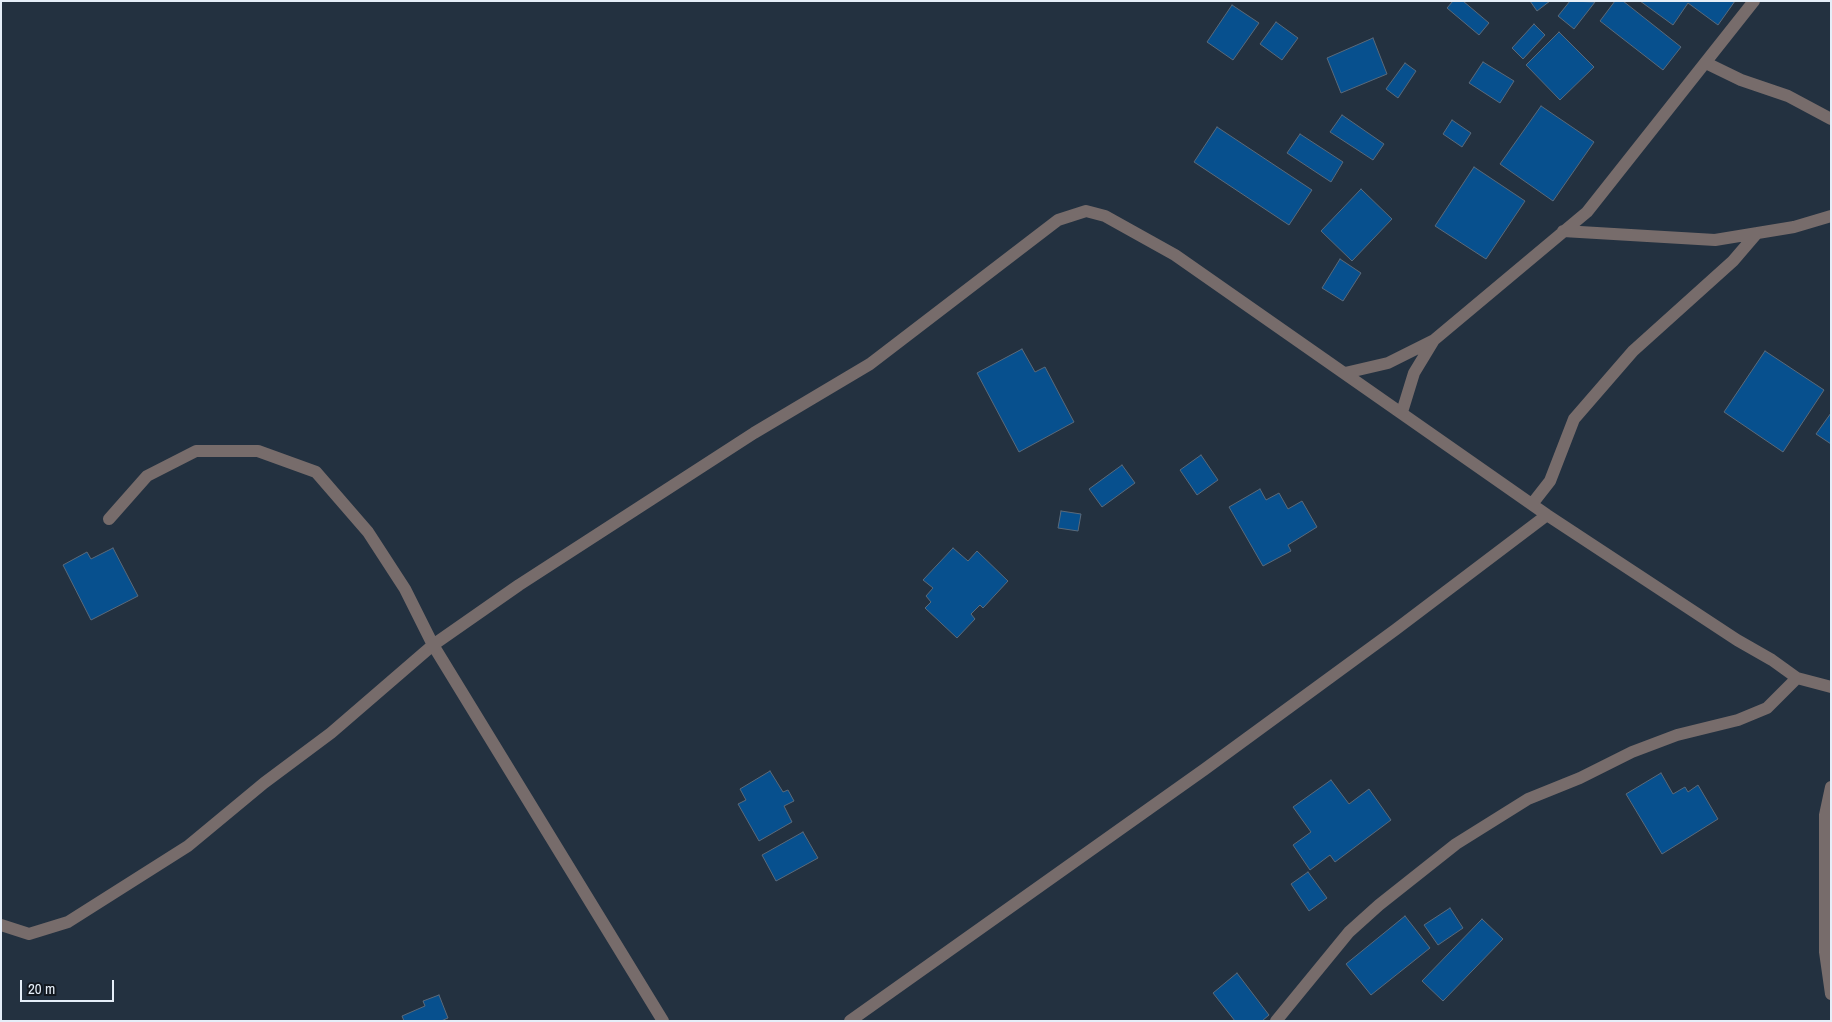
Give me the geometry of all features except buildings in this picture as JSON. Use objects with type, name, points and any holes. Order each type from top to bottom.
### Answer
[{"type":"street","points":[[1345,373],[1388,363],[1434,340],[1587,212],[1754,1]]},
{"type":"street","points":[[1706,63],[1741,80],[1788,96],[1831,119]]},
{"type":"street","points":[[1,925],[29,934],[68,922],[188,846],[264,783],[331,733],[433,645],[519,585],[746,438],[870,364],[1058,220],[1086,211],[1105,216],[1175,255],[1547,515],[1797,678],[1831,687]]},
{"type":"street","points":[[1563,231],[1715,240],[1794,227],[1831,216]]},
{"type":"street","points":[[1532,504],[1550,481],[1574,419],[1633,351],[1733,261],[1757,233]]},
{"type":"street","points":[[1402,412],[1414,373],[1434,340]]},
{"type":"street","points":[[109,520],[147,476],[196,452],[258,451],[316,472],[368,532],[404,589],[433,645],[663,1021]]},
{"type":"street","points":[[850,1021],[1213,764],[1547,515]]},
{"type":"street","points":[[1276,1021],[1349,932],[1379,905],[1456,844],[1528,799],[1580,778],[1632,752],[1677,735],[1738,720],[1767,708],[1797,678]]},
{"type":"street","points":[[1831,787],[1824,815],[1826,952],[1831,994]]}]
